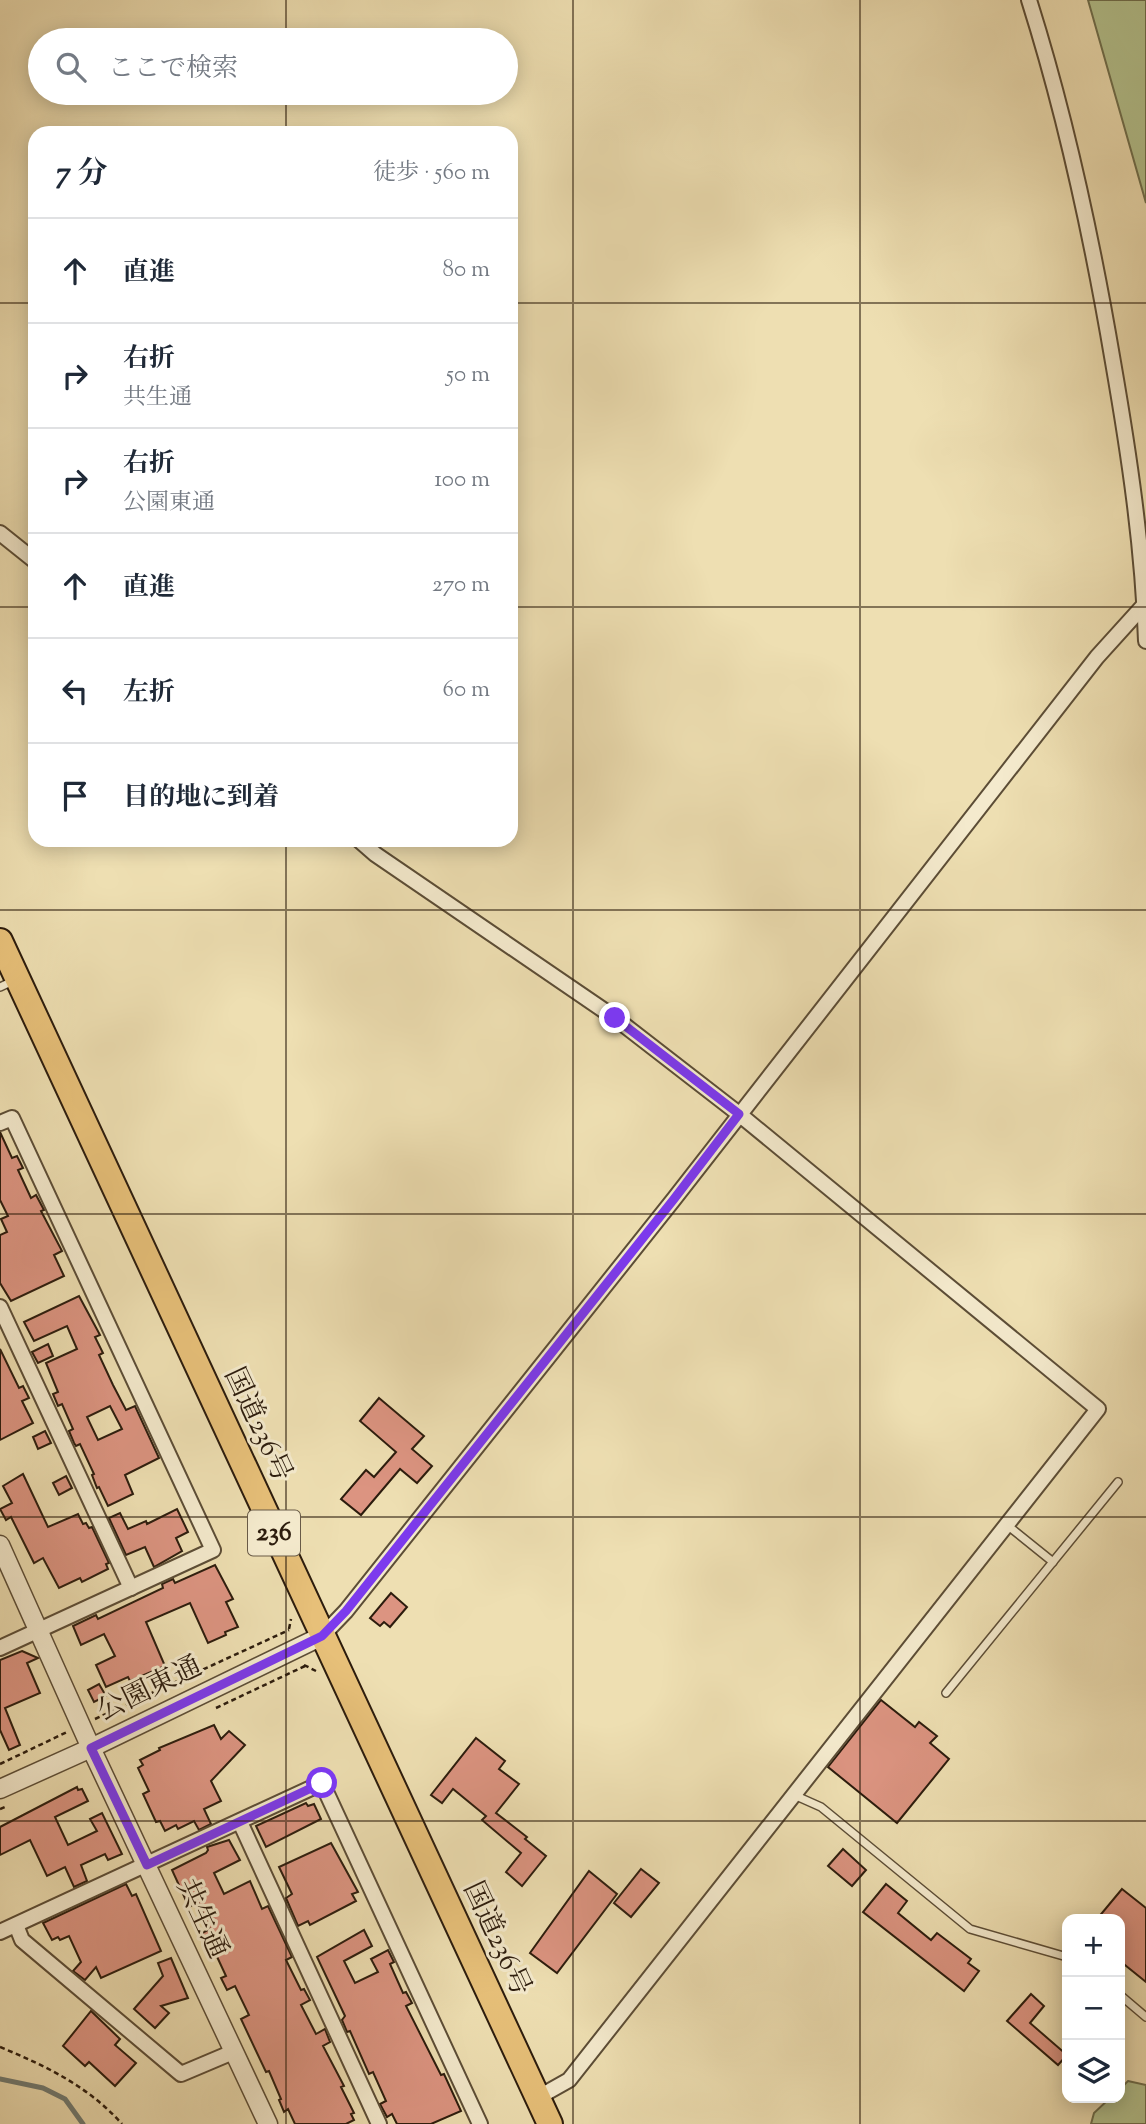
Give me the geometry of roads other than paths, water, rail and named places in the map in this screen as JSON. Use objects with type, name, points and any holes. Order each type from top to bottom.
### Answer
[{"type":"highway","name":"国道236号","points":[[0,941],[9,983],[322,1636],[550,2124]]},
{"type":"street","points":[[1029,0],[1074,156],[1099,277],[1130,458],[1145,604],[1146,641]]},
{"type":"street","points":[[0,533],[28,555]]},
{"type":"street","points":[[322,1636],[346,1611],[674,1199],[1097,657],[1145,604]]},
{"type":"street","points":[[367,847],[615,1018],[739,1114],[1098,1409],[569,2080],[537,2098]]},
{"type":"street","points":[[0,1122],[12,1118],[213,1550],[0,1648]]},
{"type":"street","points":[[0,1307],[131,1588]]},
{"type":"street","name":"共生通","points":[[0,1545],[91,1748],[268,2124]]},
{"type":"street","name":"公園東通","points":[[0,1789],[322,1636]]},
{"type":"street","points":[[0,1932],[322,1783],[480,2124]]},
{"type":"street","points":[[240,1822],[379,2124]]},
{"type":"street","points":[[16,1925],[22,1940],[181,2074],[233,2052]]},
{"type":"lane","points":[[946,1693],[1118,1482]]},
{"type":"lane","points":[[1007,1525],[1053,1562]]},
{"type":"lane","points":[[794,1795],[821,1807],[970,1929],[1062,1956]]},
{"type":"lane","points":[[1125,1999],[1146,2017]]},
{"type":"waterway","points":[[0,2079],[43,2088],[65,2099],[83,2124]]}]
